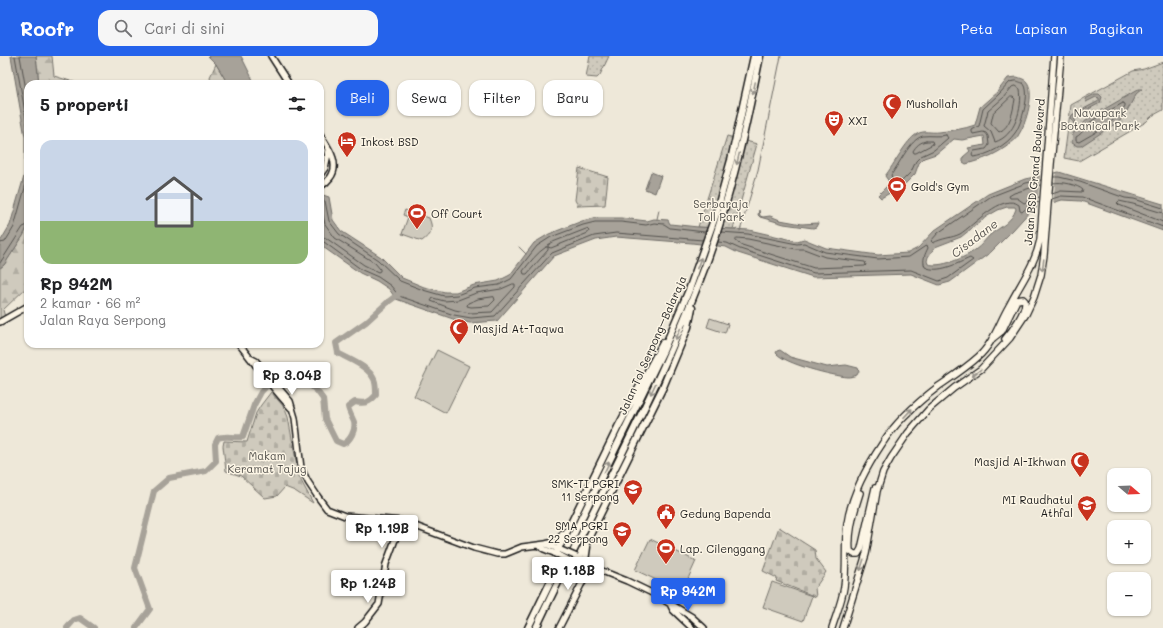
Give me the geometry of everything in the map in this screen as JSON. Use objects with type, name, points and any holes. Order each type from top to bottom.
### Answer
[{"type":"highway","name":"Jalan Tol Serpong–Balaraja","points":[[744,120],[754,56]]},
{"type":"highway","name":"Jalan Tol Serpong–Balaraja","points":[[536,628],[693,290],[744,120],[760,56]]},
{"type":"highway","points":[[578,560],[663,387],[676,357],[688,327],[693,290]]},
{"type":"highway","name":"Jalan Tol Serpong–Balaraja","points":[[528,628],[664,351]]},
{"type":"highway","points":[[559,552],[618,427],[664,351]]},
{"type":"highway","points":[[547,544],[557,542],[560,539],[570,520],[576,514]]},
{"type":"main road","points":[[271,56],[286,80]]},
{"type":"main road","name":"Jalan BSD Grand Boulevard","points":[[843,628],[866,554],[874,506],[884,472],[899,446],[917,421],[949,392],[981,369],[1015,332],[1030,306],[1041,275],[1054,99],[1054,56]]},
{"type":"main road","name":"Jalan BSD Grand Boulevard","points":[[1054,99],[1061,56]]},
{"type":"main road","points":[[324,141],[329,149],[334,164],[334,169],[330,179],[324,184]]},
{"type":"main road","points":[[324,169],[329,149]]},
{"type":"main road","name":"Jalan BSD Grand Boulevard","points":[[832,628],[844,587],[846,539],[850,508],[870,463],[882,442],[908,412],[978,357],[992,340],[1007,308],[1031,267],[1044,226]]},
{"type":"main road","points":[[990,358],[1018,320],[1025,306],[1025,300],[1020,298],[1017,300],[1002,332],[992,340]]},
{"type":"main road","points":[[0,322],[24,308]]},
{"type":"main road","points":[[242,348],[250,358],[256,361],[280,392],[290,401],[299,441],[301,468],[327,509],[345,516],[402,521],[474,548],[497,554],[505,554],[522,548],[547,544],[559,552]]},
{"type":"main road","points":[[870,463],[860,490],[854,514],[850,548],[852,554],[857,554],[860,552],[872,495],[884,472]]},
{"type":"main road","points":[[358,628],[365,622],[379,604],[386,564],[402,521]]},
{"type":"main road","points":[[539,546],[590,563],[592,567]]},
{"type":"main road","points":[[578,560],[588,568],[592,567],[654,594],[692,617],[704,628]]},
{"type":"main road","points":[[559,628],[592,567]]},
{"type":"main road","points":[[672,606],[674,610],[692,628]]},
{"type":"main road","points":[[687,622],[692,617]]},
{"type":"green space","points":[[36,56],[52,56],[54,76],[67,80],[39,80]]},
{"type":"green space","points":[[590,56],[609,56],[597,78],[586,77]]},
{"type":"green space","name":"Navapark Botanical Park","points":[[1163,62],[1163,110],[1152,116],[1146,122],[1079,161],[1064,158],[1071,105],[1133,71],[1144,69]]},
{"type":"green space","points":[[216,64],[226,80],[211,80],[210,77]]},
{"type":"green space","name":"Serbaraja Toll Park","points":[[727,136],[757,144],[733,229],[698,227]]},
{"type":"green space","points":[[579,168],[608,177],[605,205],[578,206],[575,200]]},
{"type":"green space","name":"Off Court","points":[[405,210],[429,218],[431,231],[422,241],[402,234],[408,217],[403,215]]},
{"type":"green space","points":[[24,234],[24,290],[3,310],[5,317],[0,321],[0,268],[4,265]]},
{"type":"green space","points":[[710,318],[728,324],[725,333],[707,327]]},
{"type":"green space","points":[[437,350],[469,366],[446,413],[414,396]]},
{"type":"green space","name":"Makam Keramat Tajug","points":[[271,392],[284,407],[288,417],[299,477],[313,503],[295,491],[285,487],[277,496],[265,498],[241,476],[226,471],[223,446],[224,441],[247,442],[256,413]]},
{"type":"green space","points":[[779,527],[815,550],[816,559],[826,572],[815,588],[816,597],[776,581],[777,578],[763,571]]},
{"type":"green space","name":"Lap. Cilenggang","points":[[650,539],[696,561],[682,592],[635,570]]},
{"type":"green space","points":[[772,582],[812,596],[803,621],[763,607]]},
{"type":"water","points":[[11,56],[36,56],[39,80],[24,80],[24,131]]},
{"type":"water","points":[[208,56],[241,56],[253,80],[226,80],[216,64]]},
{"type":"water","points":[[1017,77],[1025,80],[1029,86],[1029,108],[1018,136],[1006,147],[984,158],[966,164],[963,162],[963,157],[970,151],[968,148],[985,145],[984,136],[962,140],[954,139],[936,154],[924,158],[919,163],[915,174],[904,185],[881,198],[878,195],[890,183],[885,176],[904,147],[913,137],[922,132],[952,130],[975,125],[980,107],[997,92],[1008,78]]},
{"type":"water","points":[[1139,89],[1142,89],[1136,94],[1121,120],[1081,146],[1077,146],[1072,143],[1073,133],[1078,130],[1089,118]]},
{"type":"water","points":[[1095,94],[1099,94],[1102,97],[1100,103],[1074,117],[1076,123],[1074,124],[1071,118],[1072,115],[1099,101],[1099,98],[1096,97],[1086,102],[1085,99]]},
{"type":"water","points":[[651,172],[661,176],[655,193],[645,189]]},
{"type":"water","points":[[1059,172],[1163,204],[1163,231],[1081,201],[1062,200],[1032,209],[991,252],[950,282],[939,285],[911,274],[813,277],[738,253],[726,247],[616,237],[596,240],[554,256],[497,321],[470,323],[453,319],[396,299],[389,289],[377,281],[360,273],[324,248],[324,195],[329,197],[333,220],[341,231],[381,257],[402,278],[424,287],[445,292],[456,292],[474,285],[498,281],[510,275],[534,243],[549,234],[594,218],[621,218],[647,221],[654,219],[668,220],[670,224],[749,230],[797,241],[804,239],[826,248],[878,255],[908,253],[918,248],[935,230],[988,194],[1025,179]],"holes":[[[1007,207],[1015,207],[1016,209],[1009,221],[990,235],[971,253],[959,259],[939,265],[928,264],[928,257],[935,247],[961,237],[986,217],[998,210]]]},
{"type":"water","points":[[24,176],[24,234],[4,265],[0,268],[0,242],[10,225]]},
{"type":"water","points":[[759,210],[760,216],[763,217],[770,216],[780,220],[802,224],[818,223],[816,227],[813,228],[784,224],[760,217],[758,215]]},
{"type":"water","points":[[780,350],[790,357],[827,367],[846,365],[858,368],[859,371],[857,375],[851,377],[821,372],[781,357],[776,353]]},
{"type":"pier","points":[[1056,171],[1053,205],[1037,209],[1040,174]]},
{"type":"waterway","points":[[740,231],[758,170],[781,56]]},
{"type":"waterway","points":[[657,219],[659,210]]},
{"type":"waterway","points":[[519,247],[526,254]]},
{"type":"waterway","points":[[136,628],[150,609],[135,568],[154,491],[169,478],[206,471],[216,461],[215,444],[218,438],[243,437],[254,405],[261,392],[275,377],[285,373],[293,374],[307,382],[317,391],[323,399],[325,419],[336,441],[343,444],[346,443],[352,435],[354,428],[354,422],[348,407],[355,402],[364,403],[371,400],[376,395],[376,387],[374,379],[368,370],[338,353],[336,343],[366,322],[400,293]]},
{"type":"waterway","points":[[67,628],[74,620],[80,618],[94,628]]},
{"type":"place","name":"Mushollah","points":[[892,120]]},
{"type":"place","name":"XXI","points":[[834,137]]},
{"type":"place","name":"Inkost BSD","points":[[347,158]]},
{"type":"place","name":"Gold's Gym","points":[[897,203]]},
{"type":"place","name":"Off Court","points":[[417,230]]},
{"type":"place","name":"Masjid At-Taqwa","points":[[459,345]]},
{"type":"place","name":"Masjid Al-Ikhwan","points":[[1080,478]]},
{"type":"place","name":"SMK-TI PGRI 11 Serpong","points":[[633,506]]},
{"type":"place","name":"MI Raudhatul Athfal","points":[[1087,522]]},
{"type":"place","name":"Gedung Bapenda","points":[[666,530]]},
{"type":"place","name":"SMA PGRI 22 Serpong","points":[[622,548]]},
{"type":"place","name":"Lap. Cilenggang","points":[[666,565]]},
{"type":"water label","name":"Cisadane","points":[[974,238]]}]
